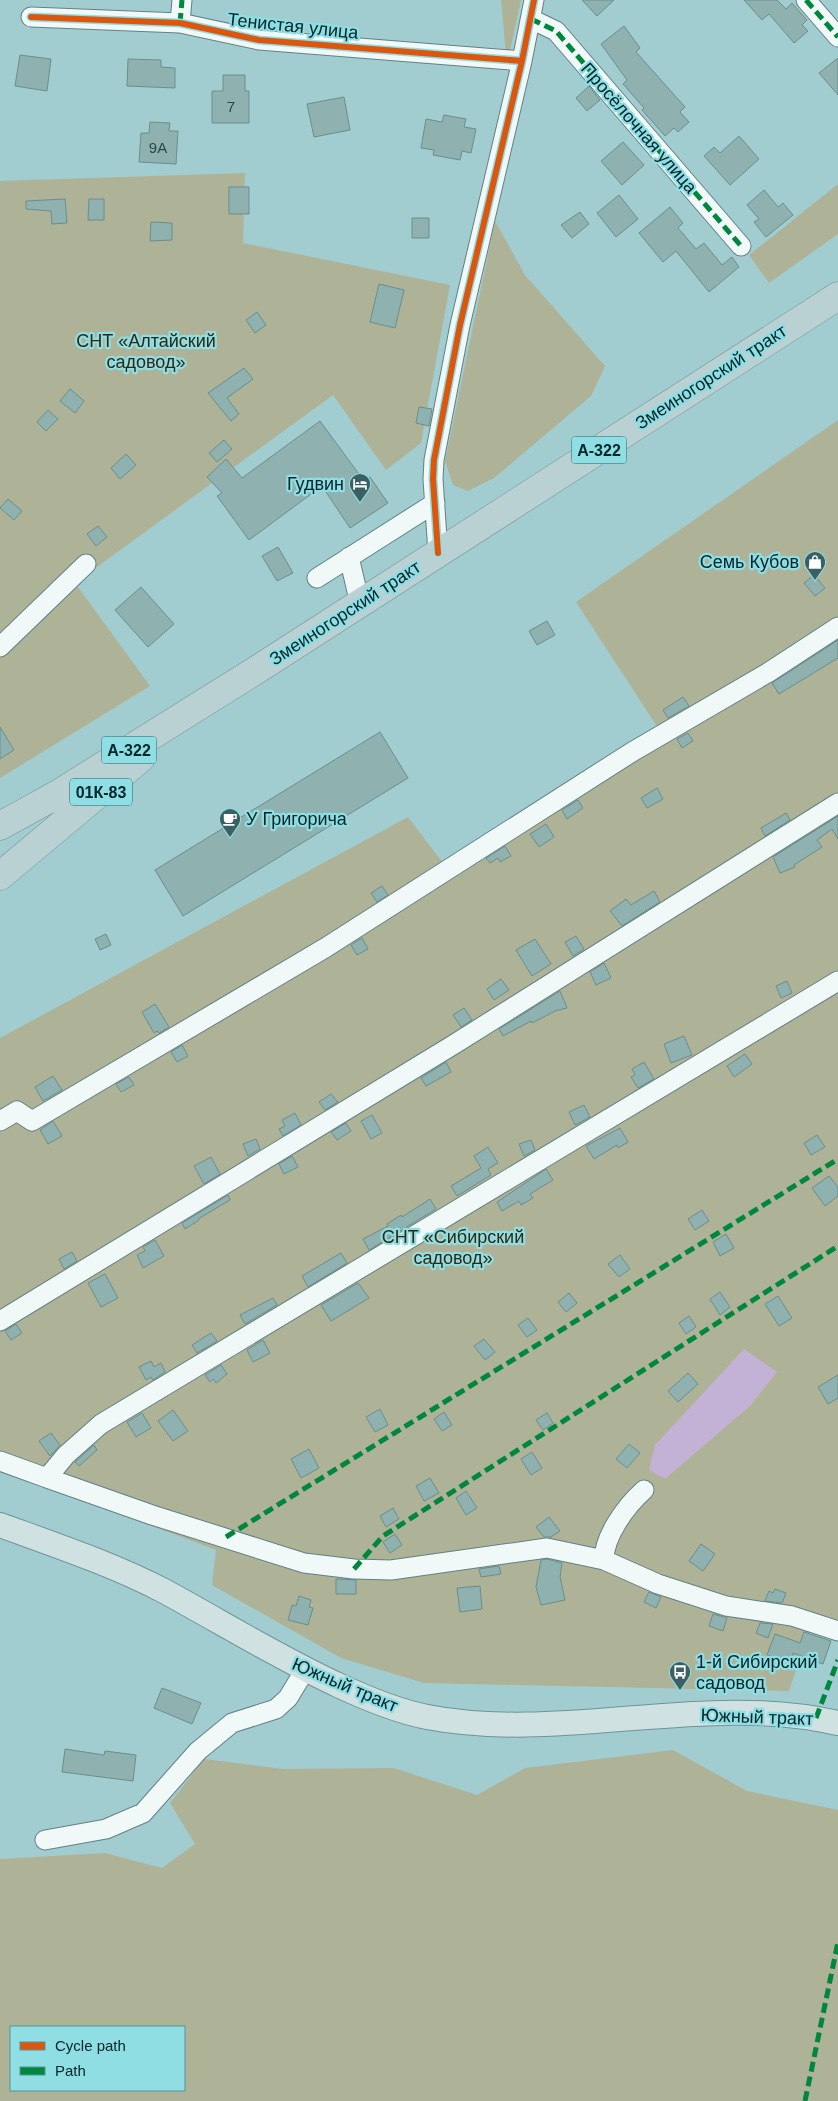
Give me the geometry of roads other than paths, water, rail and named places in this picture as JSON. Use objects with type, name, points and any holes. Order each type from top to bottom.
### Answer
[{"type":"highway","name":"Змеиногорский тракт","points":[[0,826],[58,794],[200,706],[838,296]]},
{"type":"highway","name":"01К-83","points":[[0,876],[123,774],[200,706]]},
{"type":"highway","points":[[0,862],[123,774]]},
{"type":"highway","points":[[0,837],[58,794]]},
{"type":"main road","name":"Южный тракт","points":[[0,1525],[104,1563],[163,1591],[305,1670],[374,1702],[424,1717],[466,1724],[572,1723],[684,1714],[742,1713],[786,1715],[838,1723]]},
{"type":"street","points":[[180,23],[182,0]]},
{"type":"street","points":[[438,554],[434,460],[460,325],[532,19],[534,0]]},
{"type":"street","points":[[806,0],[838,37]]},
{"type":"street","name":"Тенистая улица","points":[[31,17],[180,23],[259,40],[522,61]]},
{"type":"street","name":"Просёлочная улица","points":[[532,19],[556,31],[740,246]]},
{"type":"street","points":[[316,578],[435,503]]},
{"type":"street","points":[[349,557],[360,604]]},
{"type":"street","points":[[0,647],[86,564]]},
{"type":"street","points":[[0,1121],[17,1111],[32,1121],[147,1054],[325,948],[632,752],[769,672],[838,627]]},
{"type":"street","points":[[0,1321],[453,1045],[838,803]]},
{"type":"street","points":[[47,1478],[66,1454],[100,1424],[838,982]]},
{"type":"street","points":[[0,1462],[152,1515],[304,1563],[354,1569],[391,1570],[547,1548],[604,1560],[658,1584],[726,1606],[792,1616],[838,1631]]},
{"type":"street","points":[[604,1560],[604,1550],[614,1530],[636,1497],[644,1490]]},
{"type":"street","points":[[45,1840],[106,1829],[143,1813],[198,1751],[232,1723],[276,1709],[288,1698],[305,1670]]},
{"type":"place","name":"Гудвин","points":[[360,503]]},
{"type":"place","name":"Семь Кубов","points":[[815,581]]},
{"type":"place","name":"У Григорича","points":[[230,838]]},
{"type":"place","name":"1-й Сибирский садовод","points":[[680,1691]]},
{"type":"park label","name":"СНТ «Алтайский садовод»","points":[[146,351]]},
{"type":"park label","name":"СНТ «Сибирский садовод»","points":[[453,1247]]}]
